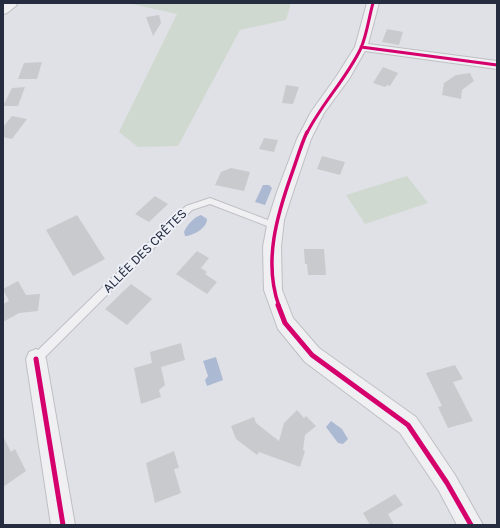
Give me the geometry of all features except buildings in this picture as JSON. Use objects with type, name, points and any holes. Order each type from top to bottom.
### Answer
[{"type":"street","points":[[373,3],[361,46],[342,79],[318,112],[304,138],[285,192],[275,226],[272,247],[273,290],[285,323],[312,355],[365,392],[408,425],[447,482],[471,525]]},
{"type":"street","points":[[361,46],[497,65]]},
{"type":"street","points":[[36,359],[63,525]]},
{"type":"lane","name":"ALLÉE DES CRÊTES","points":[[36,359],[189,208],[210,201],[275,226]]},
{"type":"shaded area","points":[[128,3],[291,3],[286,20],[240,30],[178,146],[138,147],[119,132],[177,14]]},
{"type":"shaded area","points":[[407,176],[428,203],[365,224],[346,195]]},
{"type":"water","points":[[263,185],[269,185],[272,188],[265,205],[255,202]]},
{"type":"water","points":[[201,215],[207,219],[205,225],[195,233],[185,236],[184,232],[189,224],[193,219]]},
{"type":"water","points":[[216,357],[223,380],[207,386],[205,380],[208,376],[203,361]]},
{"type":"water","points":[[331,421],[342,429],[348,439],[343,444],[338,443],[326,427]]},
{"type":"cycle path","points":[[373,3],[361,47],[342,79],[318,112],[304,139],[285,192],[276,220],[272,247],[273,290],[285,323],[312,355],[365,392],[408,425],[447,483],[471,525]]},
{"type":"cycle path","points":[[361,47],[497,65]]},
{"type":"cycle path","points":[[36,359],[63,525]]}]
